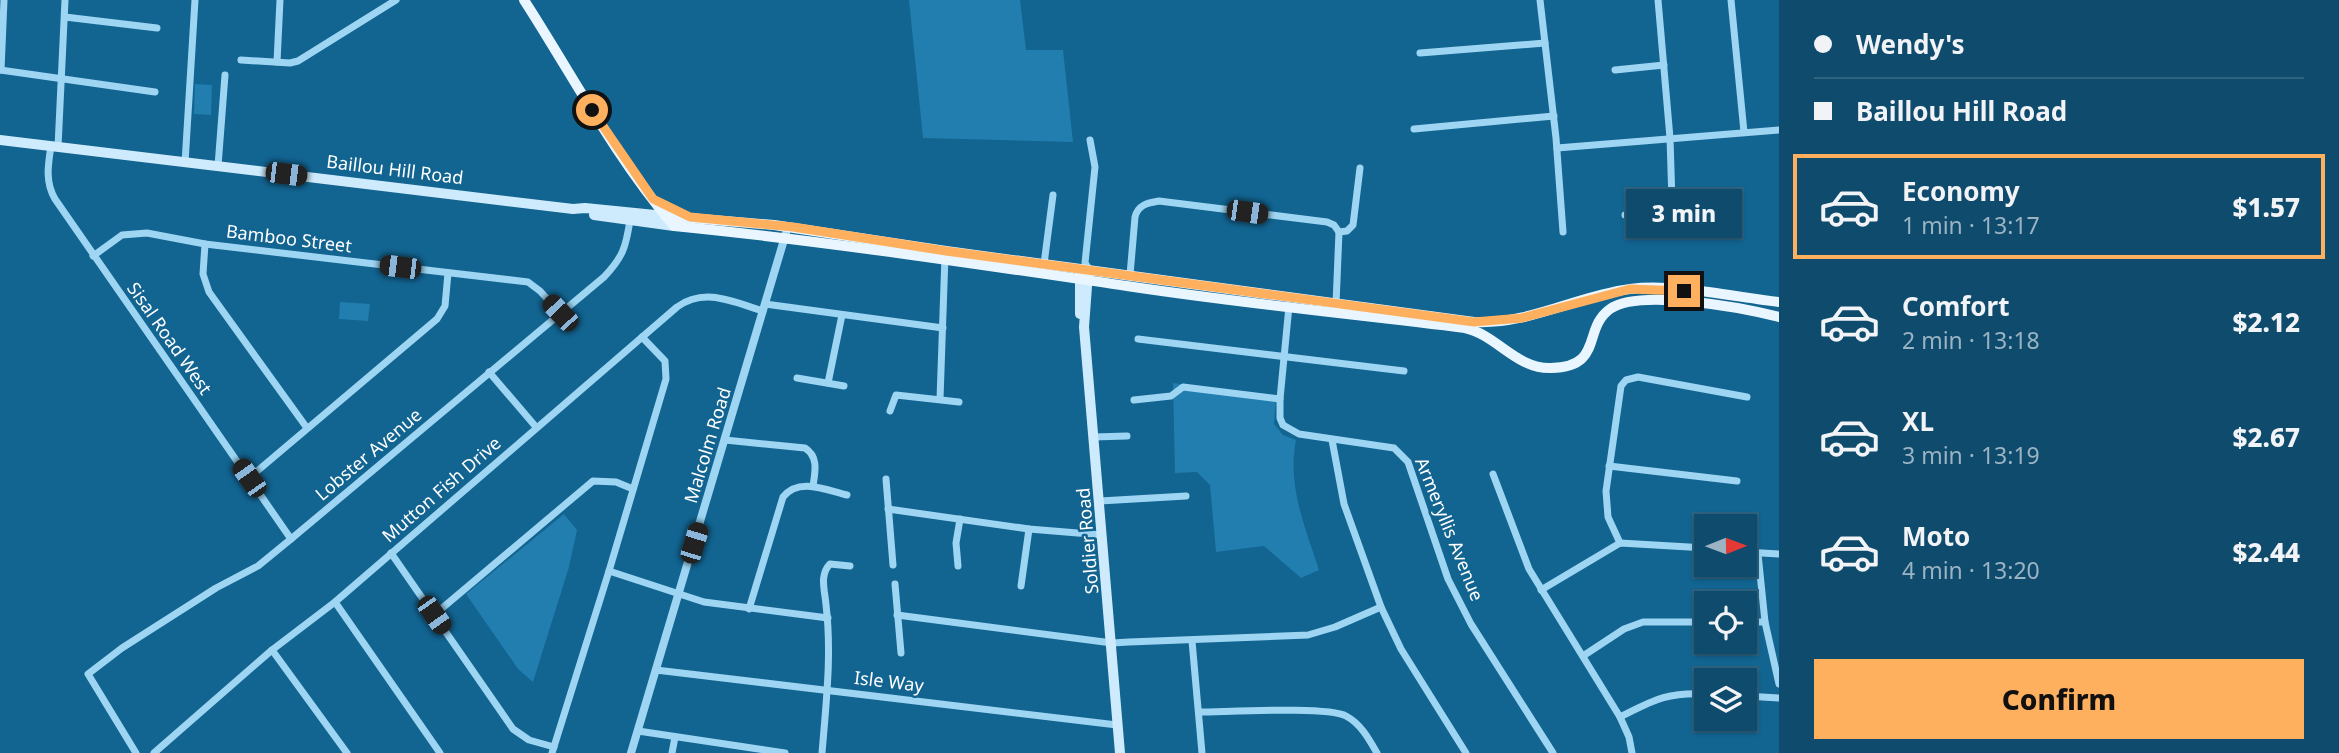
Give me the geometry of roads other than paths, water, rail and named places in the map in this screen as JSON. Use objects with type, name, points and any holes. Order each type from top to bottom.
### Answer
[{"type":"main road","points":[[524,0],[581,93],[674,226]]},
{"type":"main road","name":"Baillou Hill Road","points":[[0,140],[578,209],[787,227],[945,255],[1130,275],[1474,322],[1496,322],[1534,315],[1630,289],[1652,288],[1779,302]]},
{"type":"main road","points":[[653,199],[690,217]]},
{"type":"main road","name":"Baillou Hill Road","points":[[578,209],[584,213],[674,226],[1044,264],[1289,306],[1465,328],[1494,341],[1520,361],[1544,368],[1576,363],[1585,354],[1605,313]]},
{"type":"main road","name":"Soldier Road","points":[[1084,272],[1084,327],[1120,753]]},
{"type":"main road","points":[[1594,297],[1605,313],[1611,307],[1627,301],[1644,300],[1713,305],[1779,317]]},
{"type":"main road","points":[[1494,341],[1496,322]]},
{"type":"street","points":[[4,0],[1,70],[155,92]]},
{"type":"street","name":"Sisal Road West","points":[[65,0],[62,78],[55,147],[48,170],[51,191],[93,256],[291,539]]},
{"type":"street","points":[[185,163],[195,0]]},
{"type":"street","points":[[277,62],[280,0]]},
{"type":"street","points":[[376,0],[382,9]]},
{"type":"street","points":[[242,60],[290,63],[301,60],[396,0]]},
{"type":"street","points":[[1540,0],[1554,116],[1563,232]]},
{"type":"street","points":[[1625,215],[1661,212],[1670,207],[1673,196],[1658,0]]},
{"type":"street","points":[[1731,0],[1744,132]]},
{"type":"street","points":[[65,17],[157,28]]},
{"type":"street","points":[[1420,53],[1545,43]]},
{"type":"street","points":[[1615,70],[1664,65]]},
{"type":"street","points":[[218,166],[225,75]]},
{"type":"street","points":[[1415,130],[1554,116]]},
{"type":"street","points":[[1557,148],[1779,130]]},
{"type":"street","points":[[1084,272],[1094,167],[1090,139]]},
{"type":"street","points":[[1339,232],[1347,231],[1353,225],[1360,168]]},
{"type":"street","points":[[1044,264],[1053,195]]},
{"type":"street","points":[[1130,275],[1135,217],[1143,205],[1149,202],[1327,222],[1334,225],[1339,232],[1336,304]]},
{"type":"street","name":"Lobster Avenue","points":[[136,753],[88,674],[122,648],[216,588],[258,566],[291,539],[604,277],[619,260],[626,245],[631,220]]},
{"type":"street","name":"Malcolm Road","points":[[631,753],[787,227]]},
{"type":"street","name":"Bamboo Street","points":[[93,256],[117,238],[134,233],[147,233],[205,244],[528,282],[560,313]]},
{"type":"street","points":[[205,244],[203,274],[209,292],[307,428]]},
{"type":"street","points":[[940,399],[945,255]]},
{"type":"street","points":[[249,478],[437,319],[445,306],[448,273]]},
{"type":"street","name":"Mutton Fish Drive","points":[[154,753],[272,650],[335,602],[677,307],[694,297],[706,296],[764,307],[943,328]]},
{"type":"street","name":"Armeryllis Avenue","points":[[1289,306],[1280,399],[1280,418],[1283,425],[1299,434],[1387,446],[1403,455],[1408,462],[1448,579],[1471,624],[1553,753]]},
{"type":"street","points":[[828,383],[842,315]]},
{"type":"street","points":[[391,553],[513,729],[529,740],[553,750],[666,379],[661,355],[642,337]]},
{"type":"street","points":[[1138,339],[1404,371]]},
{"type":"street","points":[[489,372],[536,427]]},
{"type":"street","points":[[1620,543],[1608,517],[1606,491],[1621,386],[1631,377],[1638,377],[1747,397]]},
{"type":"street","points":[[797,378],[844,386]]},
{"type":"street","points":[[1134,400],[1171,396],[1183,387],[1280,399]]},
{"type":"street","points":[[891,411],[896,395],[959,402]]},
{"type":"street","points":[[1093,437],[1127,436]]},
{"type":"street","points":[[725,440],[805,448],[815,460],[813,486]]},
{"type":"street","points":[[1332,440],[1344,504],[1381,607],[1401,649],[1466,753]]},
{"type":"street","points":[[1609,466],[1737,481]]},
{"type":"street","points":[[1493,474],[1529,569],[1620,718],[1629,737],[1632,753]]},
{"type":"street","points":[[886,479],[893,565]]},
{"type":"street","points":[[434,615],[593,481],[616,482],[633,489]]},
{"type":"street","points":[[749,609],[783,496],[788,490],[813,486],[847,495]]},
{"type":"street","points":[[1100,500],[1186,496]]},
{"type":"street","points":[[888,509],[1029,529],[1102,535]]},
{"type":"street","points":[[958,566],[956,542],[960,519]]},
{"type":"street","points":[[1021,586],[1029,529]]},
{"type":"street","points":[[1541,590],[1620,543],[1694,547]]},
{"type":"street","points":[[1779,554],[1758,554],[1765,622],[1779,684]]},
{"type":"street","points":[[822,753],[827,690],[828,618],[823,579],[830,564],[850,566]]},
{"type":"street","points":[[609,571],[704,602],[828,618]]},
{"type":"street","points":[[895,584],[901,653]]},
{"type":"street","points":[[335,602],[440,753]]},
{"type":"street","points":[[897,615],[1112,642],[1192,641],[1308,635],[1335,627],[1381,607]]},
{"type":"street","points":[[1583,656],[1624,629],[1643,622],[1694,622]]},
{"type":"street","points":[[1757,622],[1765,622]]},
{"type":"street","points":[[1192,641],[1202,753]]},
{"type":"street","points":[[272,650],[347,753]]},
{"type":"street","name":"Isle Way","points":[[656,670],[1117,725]]},
{"type":"street","points":[[1620,718],[1665,695],[1694,693]]},
{"type":"street","points":[[1757,697],[1779,698]]},
{"type":"street","points":[[1199,712],[1320,711],[1342,714],[1362,729],[1377,753]]},
{"type":"street","points":[[638,732],[785,753]]},
{"type":"street","points":[[672,753],[675,737]]}]
